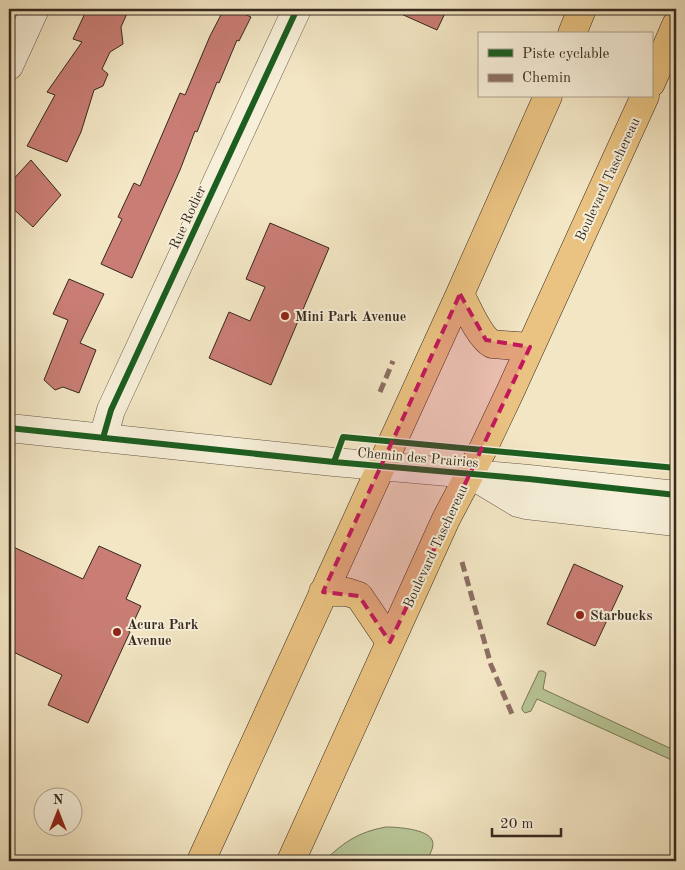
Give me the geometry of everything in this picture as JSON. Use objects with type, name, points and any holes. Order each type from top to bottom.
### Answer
[{"type":"main road","points":[[573,32],[582,9]]},
{"type":"main road","points":[[652,81],[676,25]]},
{"type":"main road","points":[[201,861],[460,294],[547,98]]},
{"type":"main road","name":"Boulevard Taschereau","points":[[291,861],[446,518],[483,449],[644,98]]},
{"type":"main road","points":[[460,294],[488,342],[492,344],[530,347]]},
{"type":"main road","points":[[323,592],[347,592],[360,596],[390,642]]},
{"type":"street","points":[[9,66],[35,9]]},
{"type":"street","name":"Rue Rodier","points":[[104,438],[111,410],[297,9]]},
{"type":"street","name":"Chemin des Prairies","points":[[9,428],[676,495]]},
{"type":"street","name":"Chemin des Prairies","points":[[469,474],[518,503],[676,522]]},
{"type":"highlighted area","points":[[460,294],[486,340],[530,347],[390,642],[359,596],[323,592]]},
{"type":"green space","points":[[539,671],[546,673],[543,689],[676,751],[676,762],[537,699],[531,711],[525,713],[522,707]]},
{"type":"green space","points":[[386,827],[411,829],[429,836],[433,845],[428,859],[419,861],[408,856],[405,861],[324,861],[338,848],[359,835]]},
{"type":"building","points":[[87,9],[129,9],[121,27],[123,44],[110,52],[102,69],[108,74],[103,86],[94,90],[81,132],[67,162],[27,146],[55,95],[47,92],[82,42],[73,39]]},
{"type":"building","points":[[224,9],[234,9],[251,17],[239,41],[237,40],[219,83],[217,82],[197,132],[195,131],[180,170],[132,278],[101,264],[122,219],[118,217],[134,183],[140,186],[180,93],[185,95],[210,36]]},
{"type":"building","points":[[390,9],[447,9],[437,30]]},
{"type":"building","points":[[31,160],[61,195],[33,227],[9,205],[9,184]]},
{"type":"building","points":[[270,223],[329,248],[271,385],[209,358],[229,312],[250,321],[265,287],[246,279]]},
{"type":"building","points":[[69,279],[104,294],[80,343],[96,350],[79,393],[63,387],[55,390],[44,380],[68,320],[53,314]]},
{"type":"building","points":[[9,545],[83,579],[99,546],[141,565],[126,599],[141,606],[88,723],[48,705],[62,675],[9,650]]},
{"type":"building","name":"Starbucks","points":[[574,564],[623,586],[595,646],[547,624]]},
{"type":"marked path","points":[[380,392],[393,361]]},
{"type":"marked path","points":[[462,562],[491,665],[512,714]]},
{"type":"cycle path","points":[[103,438],[111,410],[297,9]]},
{"type":"cycle path","points":[[9,428],[676,495]]},
{"type":"cycle path","points":[[334,462],[343,437],[676,468]]},
{"type":"place","name":"Mini Park Avenue","points":[[285,316]]},
{"type":"place","name":"Starbucks","points":[[580,615]]},
{"type":"place","name":"Acura Park Avenue","points":[[117,632]]}]
